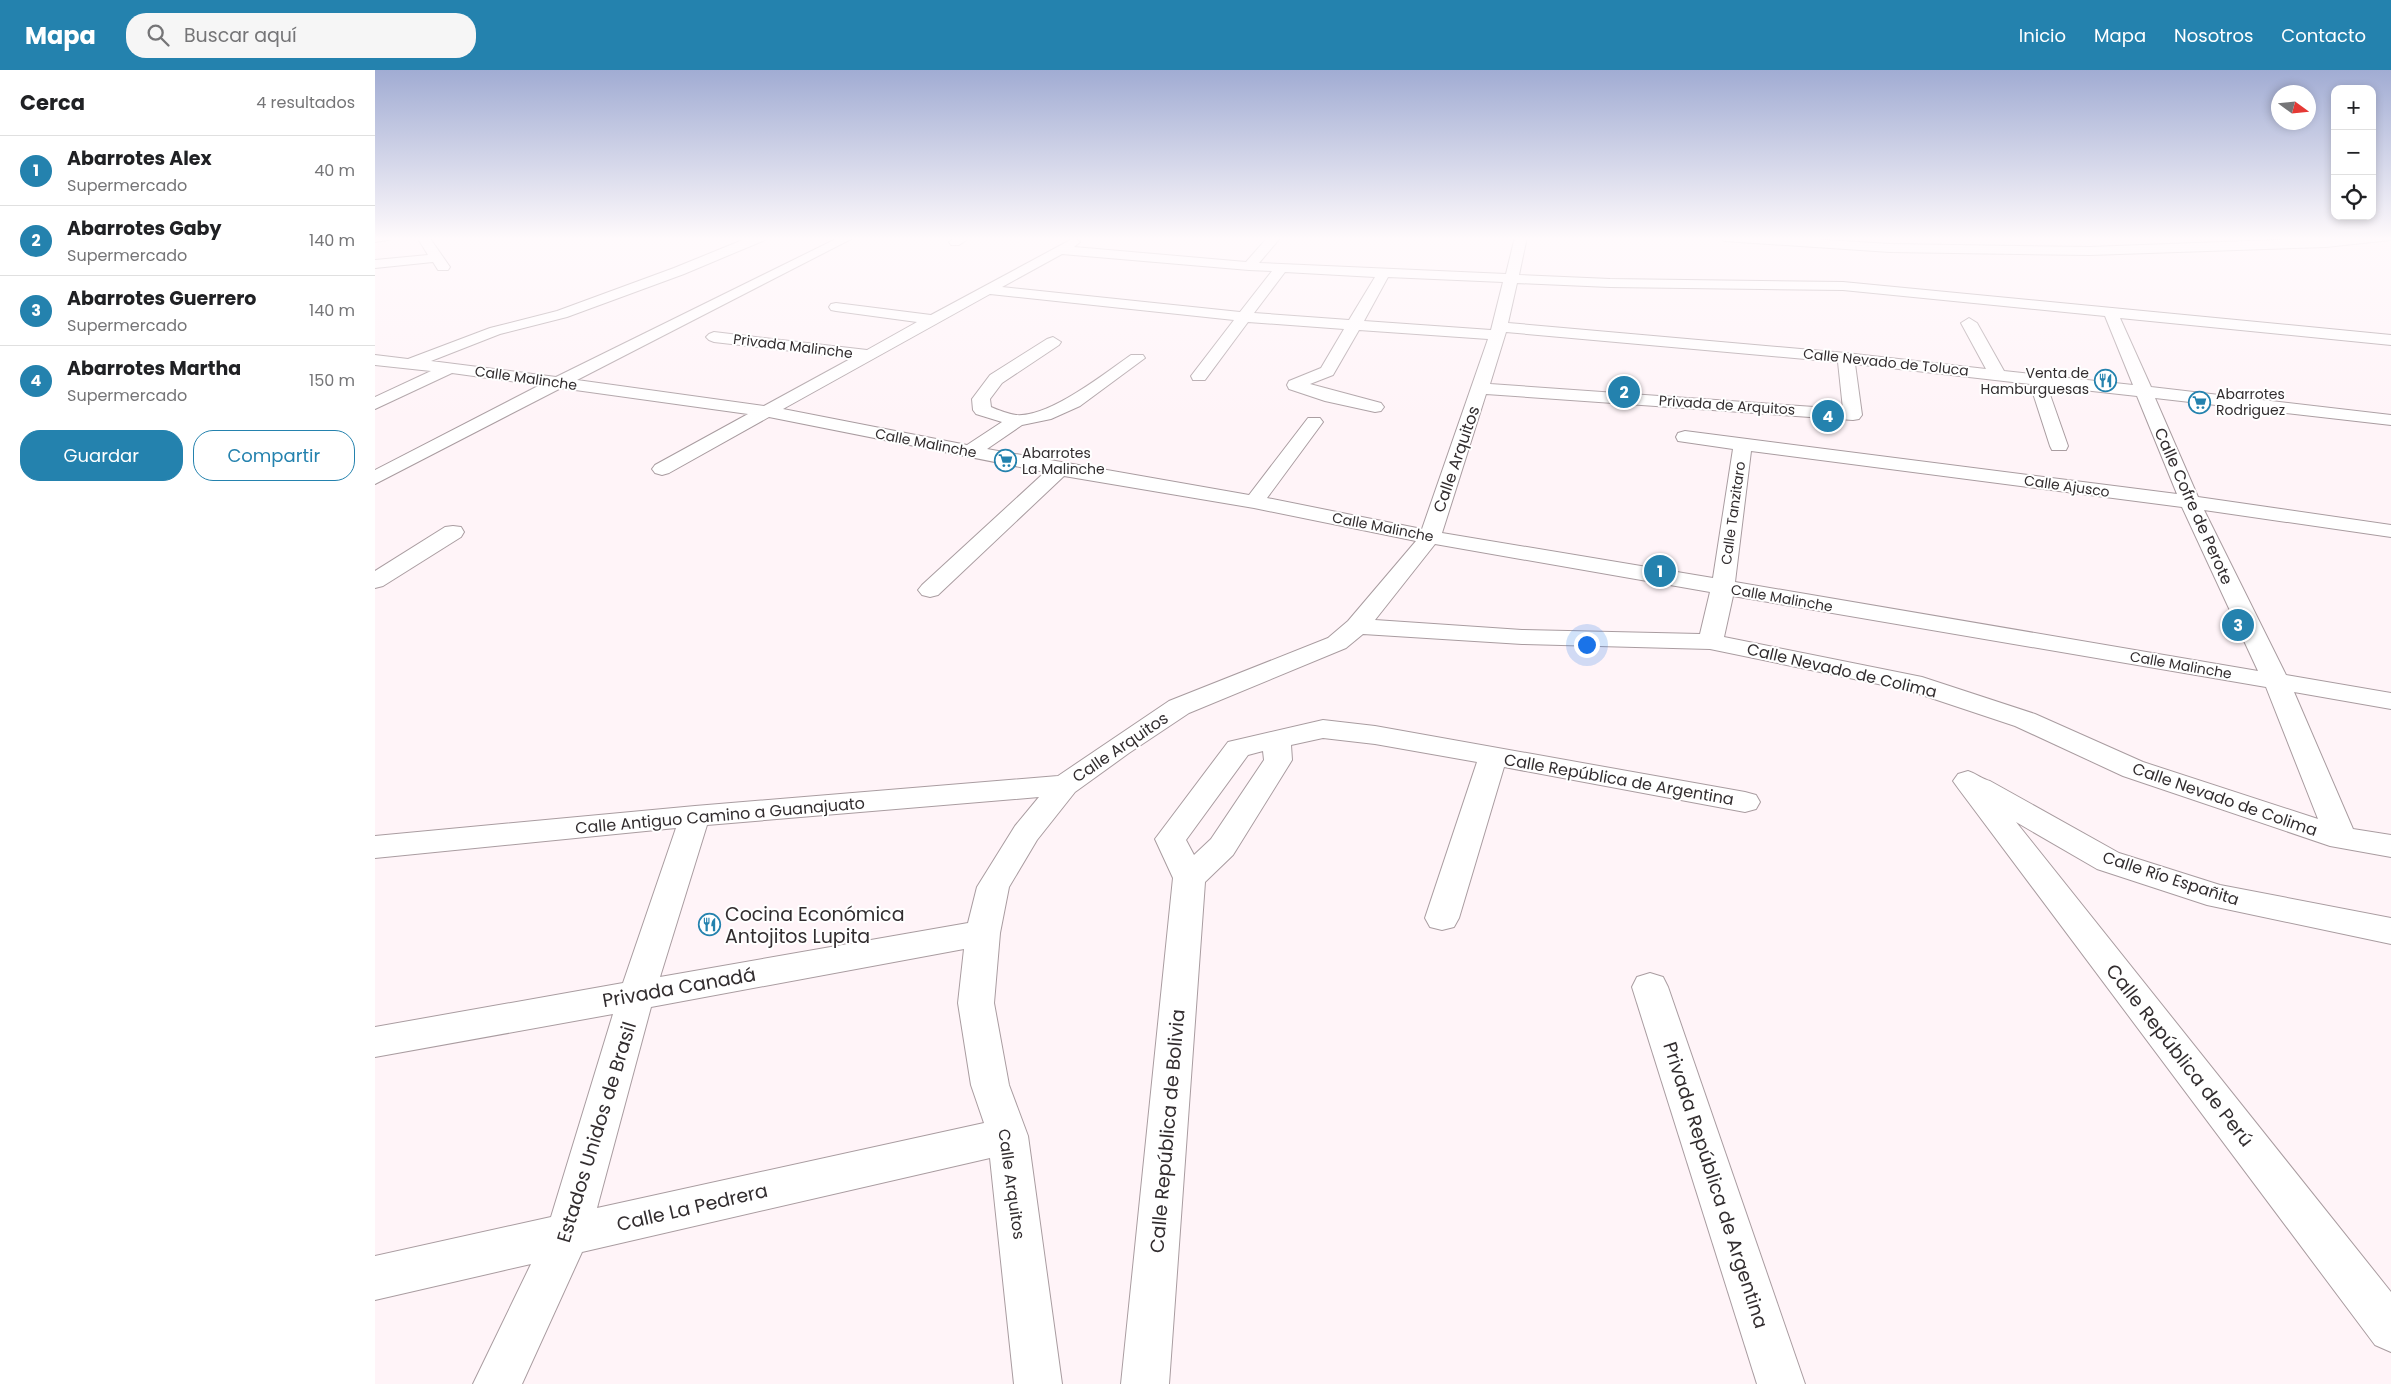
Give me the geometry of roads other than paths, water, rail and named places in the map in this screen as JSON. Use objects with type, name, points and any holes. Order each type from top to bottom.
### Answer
[{"type":"street","points":[[410,364],[495,331],[561,314],[604,298]]},
{"type":"street","points":[[375,478],[558,382],[726,298]]},
{"type":"street","points":[[662,469],[974,298]]},
{"type":"street","name":"Calle Nevado de Toluca","points":[[1068,298],[1245,317],[1353,325],[1499,331],[1846,358],[2143,390],[2391,420]]},
{"type":"street","points":[[1199,376],[1259,298]]},
{"type":"street","points":[[1369,298],[1327,371],[1295,384],[1331,397],[1375,407]]},
{"type":"street","name":"Calle Arquitos","points":[[1038,1384],[1008,1136],[989,1086],[975,1003],[983,933],[993,887],[1026,834],[1065,785],[1179,707],[1337,643],[1357,626],[1430,537],[1499,331],[1507,298]]},
{"type":"street","points":[[1975,298],[2391,340]]},
{"type":"street","points":[[836,307],[935,320]]},
{"type":"street","name":"Calle Cofre de Perote","points":[[2110,311],[2190,502],[2276,681],[2341,838]]},
{"type":"street","points":[[1969,323],[1997,374]]},
{"type":"street","name":"Privada Malinche","points":[[714,337],[871,355]]},
{"type":"street","points":[[1016,421],[982,410],[981,399],[996,379],[1053,342]]},
{"type":"street","points":[[971,451],[1016,421],[1045,415],[1074,402],[1137,358]]},
{"type":"street","name":"Privada de Arquitos","points":[[1480,388],[1811,431],[1853,415],[1846,358]]},
{"type":"street","name":"Calle Malinche","points":[[375,360],[558,382],[765,411],[1060,468],[1254,502],[1430,537],[2391,701]]},
{"type":"street","points":[[375,404],[450,368]]},
{"type":"street","points":[[2037,378],[2059,446]]},
{"type":"street","points":[[1254,502],[1314,422]]},
{"type":"street","name":"Calle Ajusco","points":[[1685,437],[1743,443],[1811,431],[2190,502],[2391,532]]},
{"type":"street","name":"Calle Tanzitaro","points":[[1710,642],[1723,588],[1743,443]]},
{"type":"street","points":[[930,590],[1060,468]]},
{"type":"street","points":[[375,581],[453,532]]},
{"type":"street","name":"Calle Nevado de Colima","points":[[1357,626],[1522,637],[1710,642],[1913,683],[2025,720],[2133,769],[2341,838],[2391,846]]},
{"type":"street","name":"Calle República de Argentina","points":[[1276,740],[1323,729],[1375,735],[1745,802]]},
{"type":"street","points":[[1189,878],[1222,847],[1278,760],[1276,740]]},
{"type":"street","name":"Calle República de Bolivia","points":[[1145,1384],[1189,878],[1171,839],[1238,748],[1276,740]]},
{"type":"street","name":"Calle República de Argentina","points":[[1442,918],[1493,756]]},
{"type":"street","name":"Calle Río Españita","points":[[1968,781],[2107,861],[2219,897],[2391,931]]},
{"type":"street","name":"Calle República de Perú","points":[[1968,781],[2391,1329]]},
{"type":"street","name":"Calle Antiguo Camino a Guanajuato","points":[[375,847],[695,816],[1065,785]]},
{"type":"street","name":"Estados Unidos de Brasil","points":[[497,1384],[568,1234],[637,994],[695,816]]},
{"type":"street","name":"Privada Canadá","points":[[375,1042],[983,933]]},
{"type":"street","name":"Privada República de Argentina","points":[[1650,987],[1781,1384]]},
{"type":"street","name":"Calle La Pedrera","points":[[375,1278],[1008,1136]]},
{"type":"place","name":"Venta de Hamburguesas","points":[[2105,381]]},
{"type":"place","name":"Abarrotes Gaby","points":[[1624,392]]},
{"type":"place","name":"Abarrotes Rodriguez","points":[[2200,402]]},
{"type":"place","name":"Abarrotes Martha","points":[[1828,416]]},
{"type":"place","name":"Abarrotes La Malinche","points":[[1006,461]]},
{"type":"place","name":"Abarrotes Alex","points":[[1660,571]]},
{"type":"place","name":"Abarrotes Guerrero","points":[[2238,625]]},
{"type":"place","name":"Cocina Económica Antojitos Lupita","points":[[709,925]]}]
